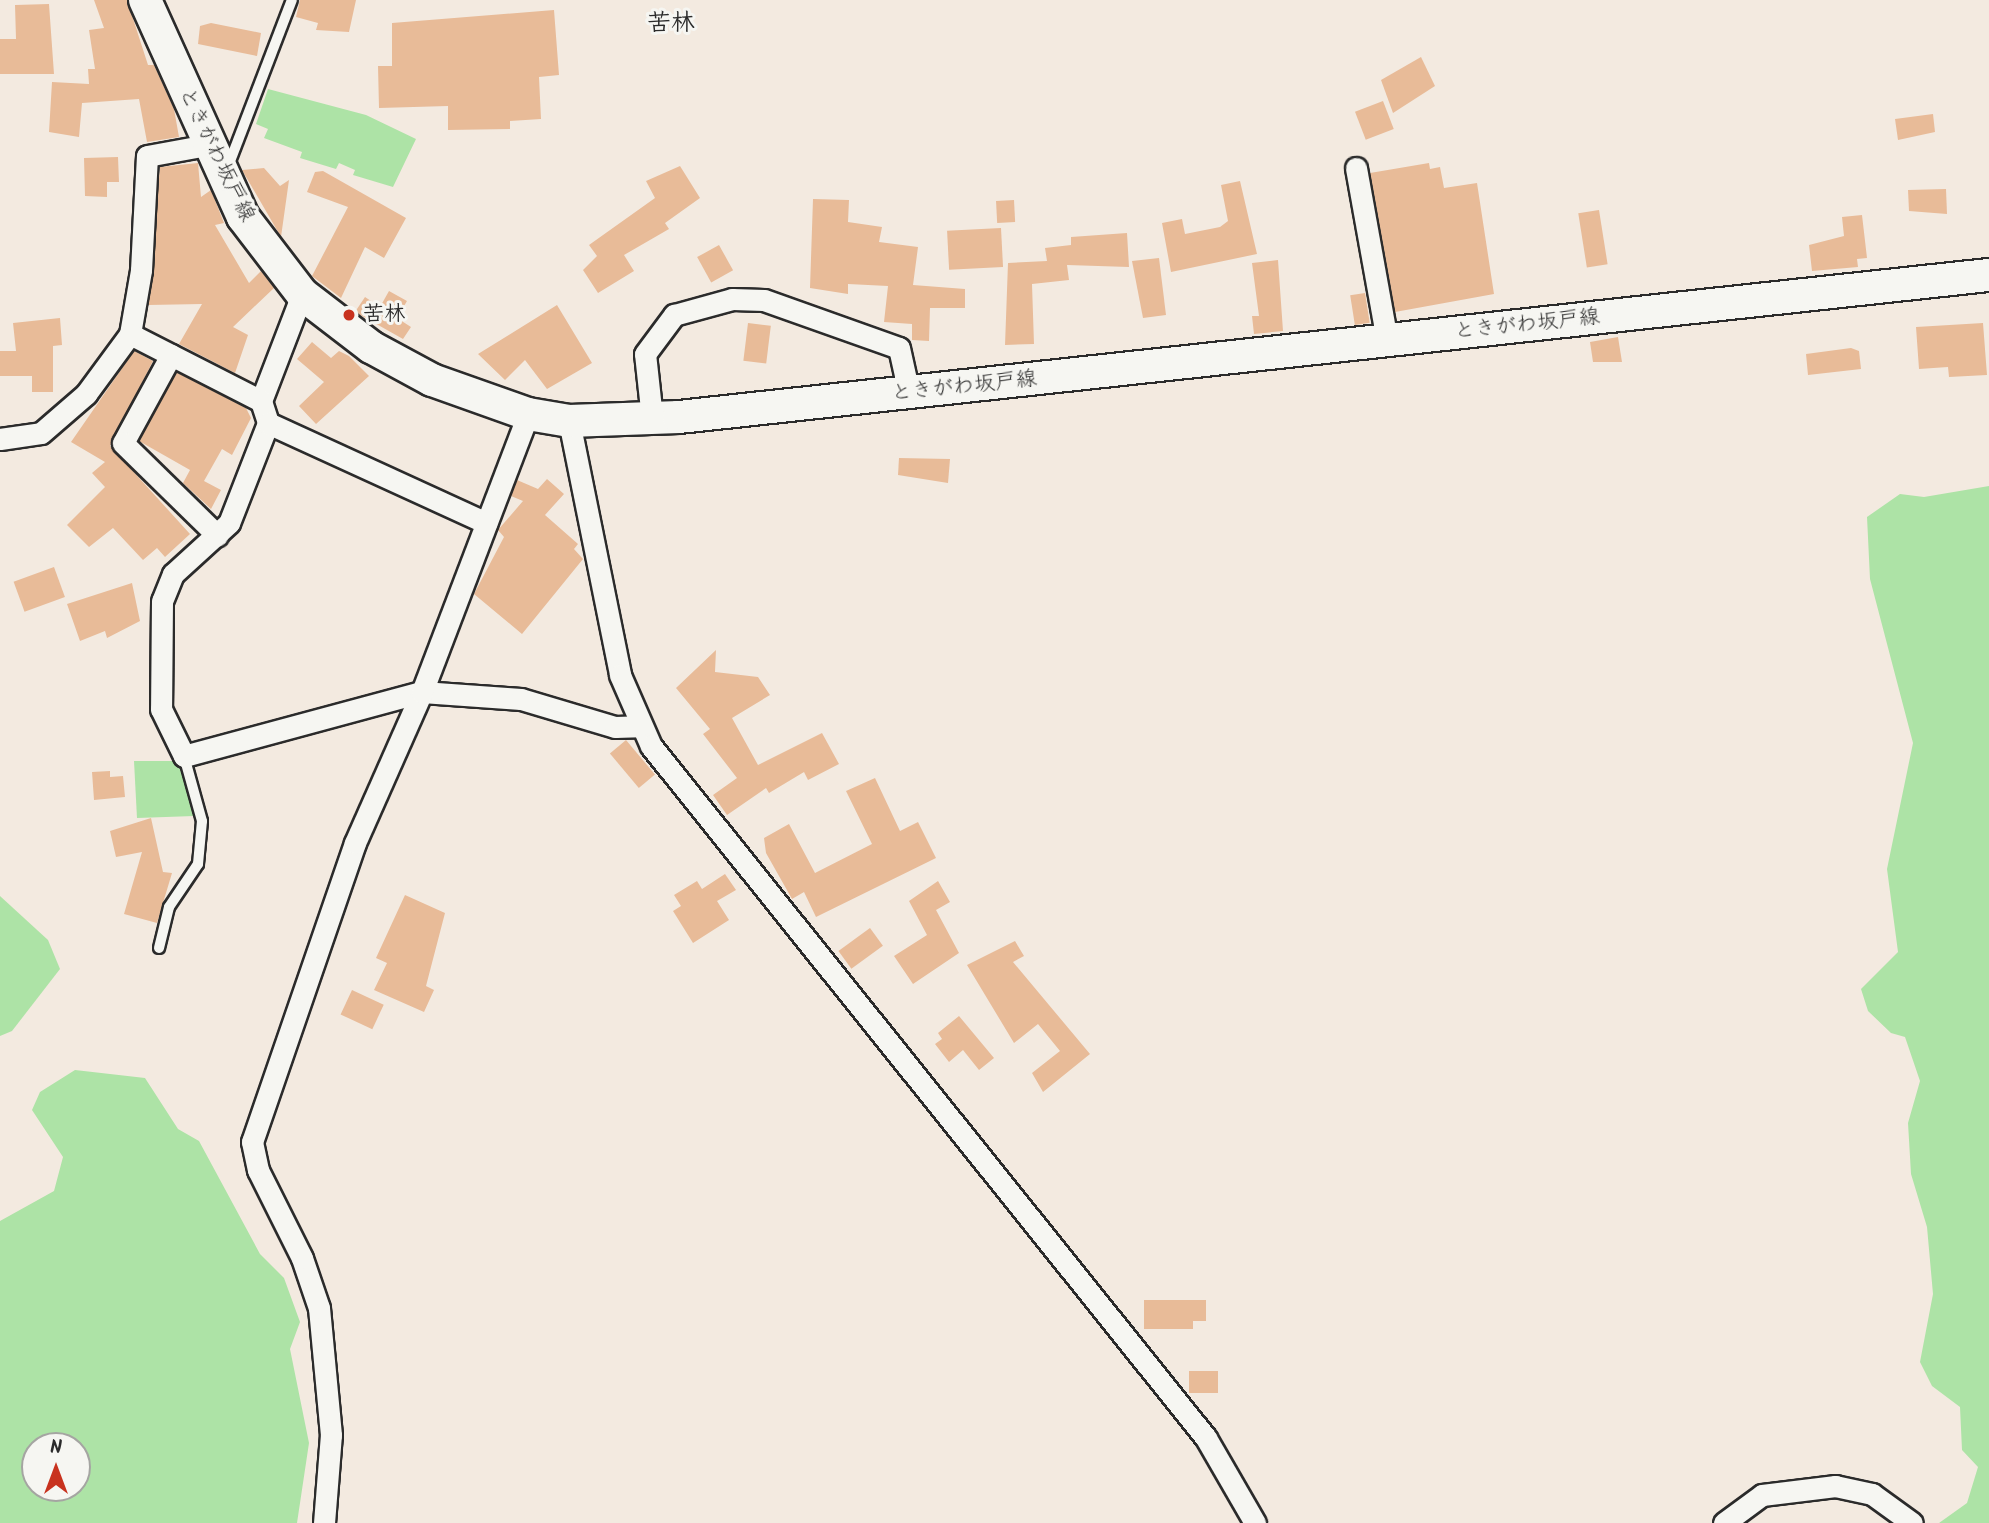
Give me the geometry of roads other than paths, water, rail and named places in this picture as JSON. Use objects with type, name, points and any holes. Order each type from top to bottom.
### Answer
[{"type":"main road","name":"ときがわ坂戸線","points":[[145,0],[207,145],[243,217],[302,294],[406,367],[528,414],[569,421],[652,418],[909,393],[1989,275]]},
{"type":"street","points":[[0,439],[41,433],[86,394],[130,334],[141,270],[147,156],[207,145]]},
{"type":"street","points":[[1356,168],[1387,341]]},
{"type":"street","points":[[302,294],[261,401],[268,423],[229,523],[173,573],[162,601],[161,709],[184,756],[422,691],[521,699],[615,727],[639,726]]},
{"type":"street","points":[[652,418],[645,354],[674,316],[733,299],[764,300],[899,348],[909,393]]},
{"type":"street","points":[[130,334],[261,401]]},
{"type":"street","points":[[171,355],[123,443],[217,535]]},
{"type":"street","points":[[324,1523],[331,1435],[319,1308],[298,1248],[258,1170],[252,1142],[355,843],[422,691],[528,414]]},
{"type":"street","points":[[569,421],[610,636],[639,726],[666,769],[992,1165],[1206,1438],[1255,1523]]},
{"type":"street","points":[[268,423],[486,523]]},
{"type":"street","points":[[1724,1523],[1762,1495],[1835,1486],[1872,1494],[1912,1523]]},
{"type":"lane","points":[[222,177],[292,0]]},
{"type":"lane","points":[[159,948],[169,907],[198,864],[202,821],[184,756]]},
{"type":"place","name":"苦林","points":[[349,315]]},
{"type":"district","name":"苦林","points":[[671,24]]}]
